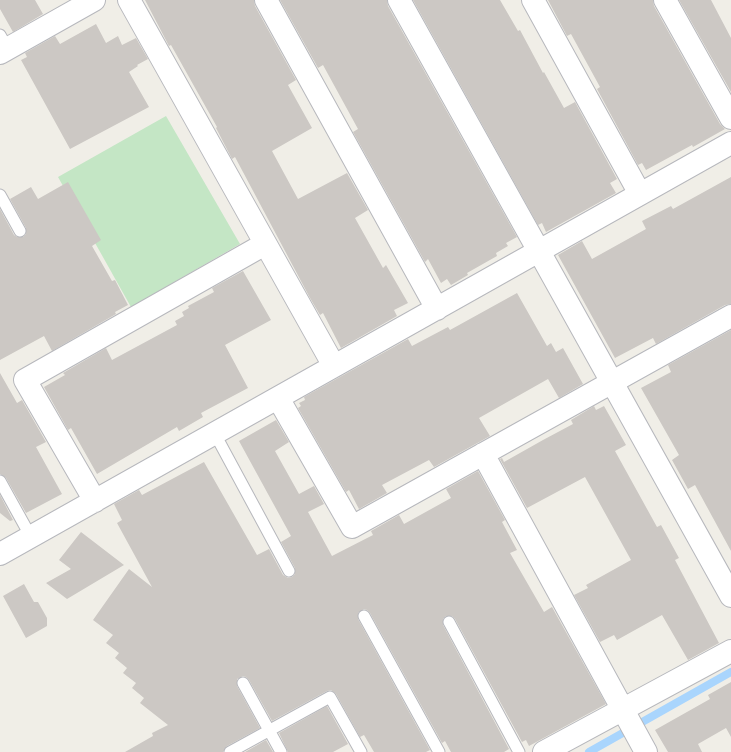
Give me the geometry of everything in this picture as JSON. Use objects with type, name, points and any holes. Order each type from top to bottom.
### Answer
[{"type":"street","points":[[3,46],[94,0]]},
{"type":"street","points":[[129,0],[334,366]]},
{"type":"street","points":[[266,0],[437,308]]},
{"type":"street","points":[[399,0],[731,596]]},
{"type":"street","points":[[533,0],[640,194]]},
{"type":"street","points":[[665,0],[731,118]]},
{"type":"street","points":[[0,554],[731,143]]},
{"type":"street","points":[[95,501],[25,380],[265,244]]},
{"type":"street","points":[[278,398],[352,527],[731,316]]},
{"type":"street","points":[[483,454],[627,720],[646,752]]},
{"type":"street","points":[[544,752],[627,720],[731,651]]},
{"type":"lane","points":[[0,195],[20,231]]},
{"type":"lane","points":[[215,434],[289,571]]},
{"type":"lane","points":[[0,481],[31,537]]},
{"type":"lane","points":[[364,616],[439,752]]},
{"type":"lane","points":[[449,622],[519,752]]},
{"type":"lane","points":[[243,683],[281,752]]},
{"type":"lane","points":[[230,752],[330,697],[361,752]]},
{"type":"green space","points":[[166,116],[240,244],[131,307],[58,177]]},
{"type":"building","points":[[0,0],[35,0],[43,14],[13,32],[0,9]]},
{"type":"building","points":[[145,0],[254,0],[255,6],[296,80],[288,85],[312,128],[272,151],[298,199],[347,173],[368,210],[355,218],[383,268],[386,265],[408,303],[394,310],[397,316],[341,348],[323,313],[320,315],[310,298],[235,157],[232,159],[216,128],[217,127],[171,45],[169,46]]},
{"type":"building","points":[[280,0],[387,0],[388,6],[517,237],[506,243],[508,246],[496,253],[497,256],[467,273],[468,275],[451,285],[447,279],[441,283],[428,259],[425,262],[353,132],[358,129],[323,65],[318,68]]},
{"type":"building","points":[[413,0],[500,0],[518,31],[520,30],[564,108],[575,102],[617,179],[610,183],[616,193],[546,232],[542,223],[538,225]]},
{"type":"building","points":[[548,0],[653,0],[654,6],[720,124],[725,129],[693,147],[692,145],[646,170],[642,163],[638,165],[597,89],[600,87],[571,34],[567,36]]},
{"type":"building","points":[[679,0],[711,0],[731,38],[731,92]]},
{"type":"building","points":[[96,24],[106,43],[118,36],[122,45],[136,38],[148,59],[137,65],[138,66],[129,72],[149,107],[70,149],[21,60],[27,57],[25,53],[55,36],[60,44]]},
{"type":"building","points":[[731,177],[731,304],[725,305],[656,344],[653,338],[615,358],[558,255],[582,241],[592,259],[646,229],[642,221],[671,206],[673,209]]},
{"type":"building","points":[[68,182],[101,240],[92,246],[112,281],[115,280],[128,305],[115,312],[116,314],[52,351],[44,336],[0,360],[0,209],[14,235],[17,237],[23,237],[26,234],[26,228],[10,199],[31,187],[38,199]]},
{"type":"building","points":[[243,271],[271,320],[225,345],[248,388],[201,413],[203,417],[179,431],[177,427],[97,474],[71,428],[68,430],[44,387],[65,375],[63,373],[106,348],[112,360],[177,325],[175,321],[184,316],[182,312],[189,308],[188,306],[214,292],[212,288]]},
{"type":"building","points":[[517,293],[547,346],[551,343],[556,352],[563,348],[583,384],[559,398],[548,379],[479,418],[490,436],[434,467],[429,460],[382,485],[387,493],[359,509],[349,490],[346,492],[298,408],[301,406],[299,403],[305,400],[304,397],[408,339],[412,346],[448,327],[450,330]]},
{"type":"building","points":[[731,330],[731,551],[695,485],[688,489],[672,460],[679,455],[641,388],[671,372],[668,365]]},
{"type":"building","points":[[0,373],[17,403],[22,400],[46,442],[36,447],[62,494],[26,513],[6,478],[0,474]]},
{"type":"building","points":[[594,406],[596,410],[604,406],[626,445],[615,451],[657,527],[661,525],[679,558],[675,560],[719,643],[688,660],[662,615],[617,640],[614,635],[600,642],[574,595],[588,588],[586,585],[631,560],[585,477],[527,508],[500,459],[502,458],[504,462],[573,424],[571,420]]},
{"type":"building","points":[[276,420],[289,442],[275,451],[299,494],[314,486],[324,504],[308,512],[332,556],[373,535],[371,531],[399,515],[404,524],[451,498],[446,489],[478,471],[505,520],[502,522],[517,550],[510,553],[544,612],[552,607],[606,704],[529,746],[526,740],[522,742],[455,619],[452,616],[446,616],[443,619],[443,625],[509,749],[504,752],[451,752],[445,741],[442,743],[370,613],[364,609],[358,613],[358,619],[430,750],[426,752],[374,752],[364,735],[360,737],[336,694],[331,690],[272,721],[249,680],[243,676],[237,679],[237,686],[260,728],[227,746],[223,752],[125,752],[153,736],[152,733],[168,725],[140,703],[144,698],[132,688],[136,683],[123,673],[127,668],[115,658],[119,653],[106,643],[113,635],[93,620],[129,569],[152,587],[117,523],[122,520],[114,504],[139,490],[142,495],[204,462],[257,555],[269,549],[283,575],[288,578],[292,577],[295,574],[295,568],[281,542],[291,536],[239,441]]},
{"type":"building","points":[[0,495],[13,520],[10,521],[0,513]]},
{"type":"building","points":[[81,532],[124,565],[67,599],[46,583],[71,569],[59,560]]},
{"type":"building","points":[[24,584],[34,602],[38,602],[47,618],[47,626],[26,638],[3,596]]},
{"type":"building","points":[[731,682],[731,737],[726,728],[698,744],[702,752],[668,752],[655,730],[710,699],[708,695]]},
{"type":"building","points":[[327,706],[348,744],[333,752],[288,752],[279,733]]},
{"type":"building","points":[[266,740],[273,752],[245,752]]},
{"type":"waterway","points":[[589,752],[731,672]]}]
